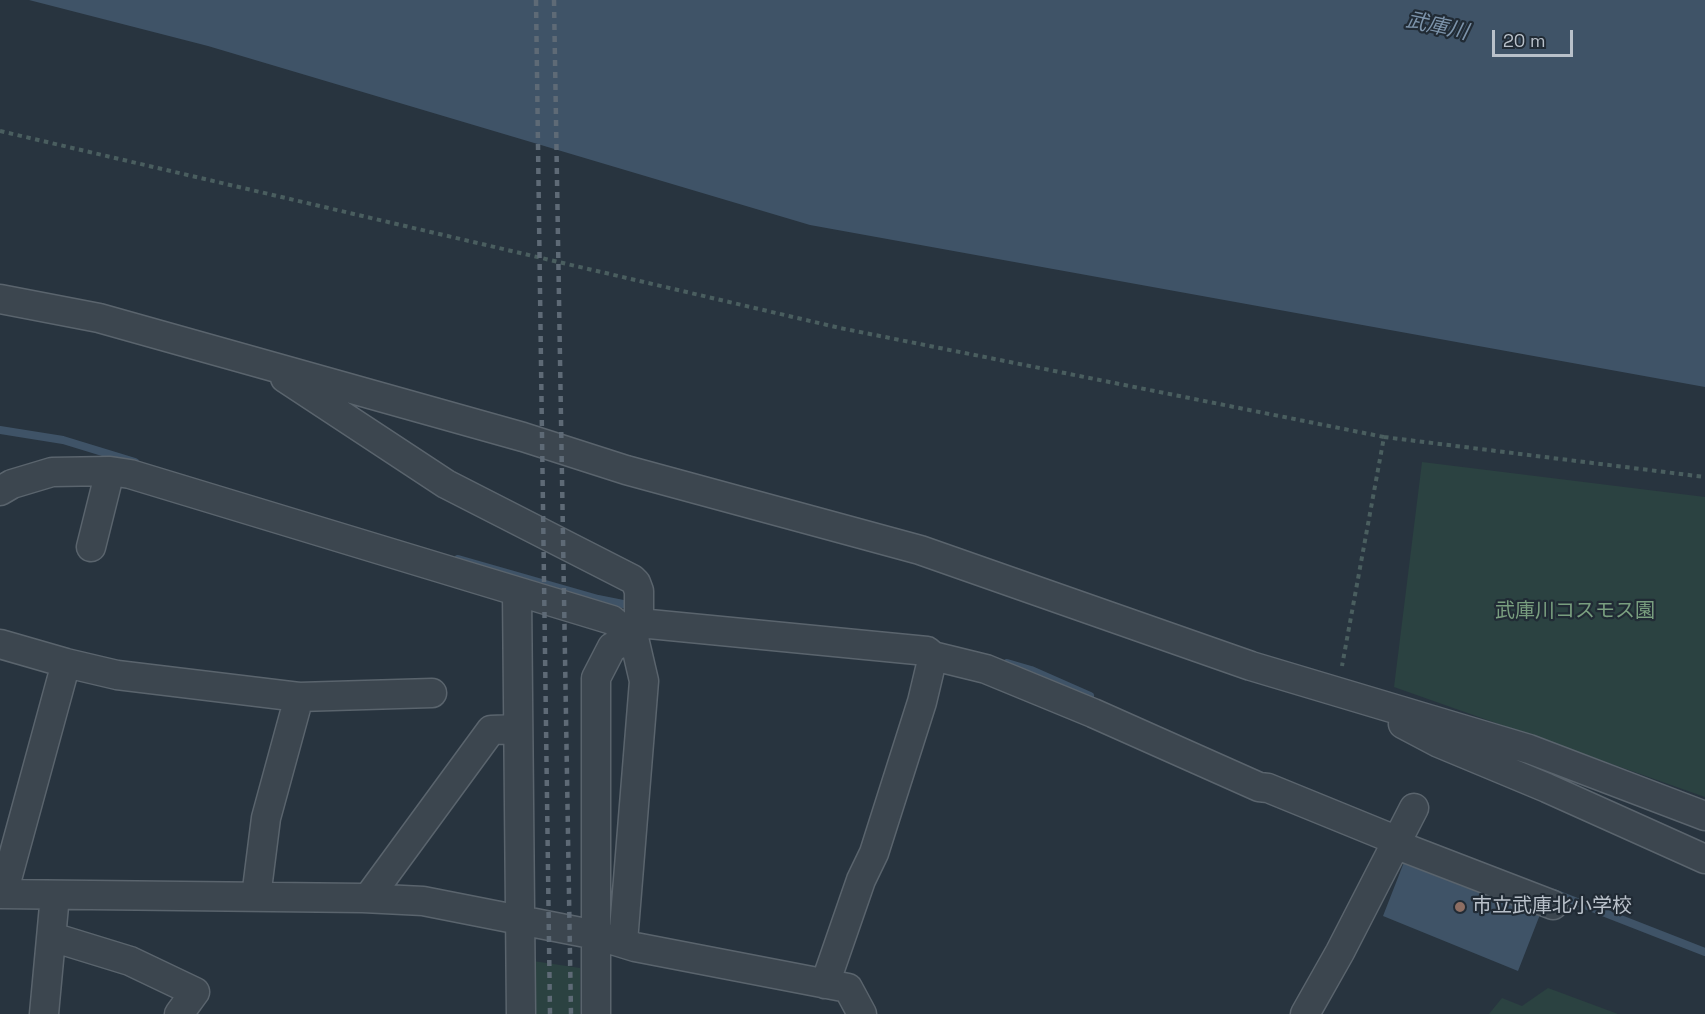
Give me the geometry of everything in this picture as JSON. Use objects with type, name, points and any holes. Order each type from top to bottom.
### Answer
[{"type":"street","points":[[0,299],[99,318],[523,437],[626,470],[920,550],[1251,666],[1529,749],[1705,816]]},
{"type":"street","points":[[260,362],[446,484],[636,583],[644,681],[623,942]]},
{"type":"street","points":[[0,491],[12,484],[52,472],[110,471],[130,474],[612,620],[638,619],[927,651],[933,656],[986,669],[1014,680],[1259,787],[1268,788],[1398,839],[1405,848],[1553,905]]},
{"type":"street","points":[[91,547],[110,471]]},
{"type":"street","points":[[517,592],[521,1014]]},
{"type":"street","points":[[596,1014],[596,678],[612,647],[638,619]]},
{"type":"street","points":[[0,644],[117,675],[299,697],[432,693]]},
{"type":"street","points":[[825,984],[861,880],[874,853],[922,702],[933,656]]},
{"type":"street","points":[[66,663],[1,894],[368,898],[423,901],[596,935],[635,947],[848,988],[862,1014]]},
{"type":"street","points":[[1338,691],[1440,743],[1705,859]]},
{"type":"street","points":[[256,897],[266,818],[299,697]]},
{"type":"street","points":[[368,898],[491,730],[518,729]]},
{"type":"street","points":[[1305,1014],[1340,952],[1414,807]]},
{"type":"street","points":[[44,1014],[55,895]]},
{"type":"street","points":[[52,937],[130,961],[195,993],[178,1014]]},
{"type":"path","points":[[0,131],[840,328],[1384,436],[1705,477]]},
{"type":"path","points":[[1338,691],[1384,436]]},
{"type":"green space","name":"武庫川コスモス園","points":[[1422,462],[1705,497],[1705,797],[1394,687]]},
{"type":"green space","points":[[533,961],[580,968],[580,1014],[534,1014]]},
{"type":"green space","points":[[1548,988],[1618,1014],[1489,1014],[1502,998],[1522,1006]]},
{"type":"water","name":"武庫川","points":[[29,0],[1705,0],[1705,387],[810,225],[208,46]]},
{"type":"water","points":[[1406,857],[1541,912],[1518,971],[1383,916]]},
{"type":"waterway","points":[[0,430],[63,440],[135,462]]},
{"type":"waterway","points":[[458,559],[598,599],[633,606]]},
{"type":"waterway","points":[[1007,663],[1031,670],[1090,696]]},
{"type":"waterway","points":[[1554,893],[1705,952]]},
{"type":"railway","points":[[536,0],[550,1014]]},
{"type":"railway","points":[[554,0],[571,1014]]},
{"type":"place","name":"市立武庫北小学校","points":[[1460,907]]}]
